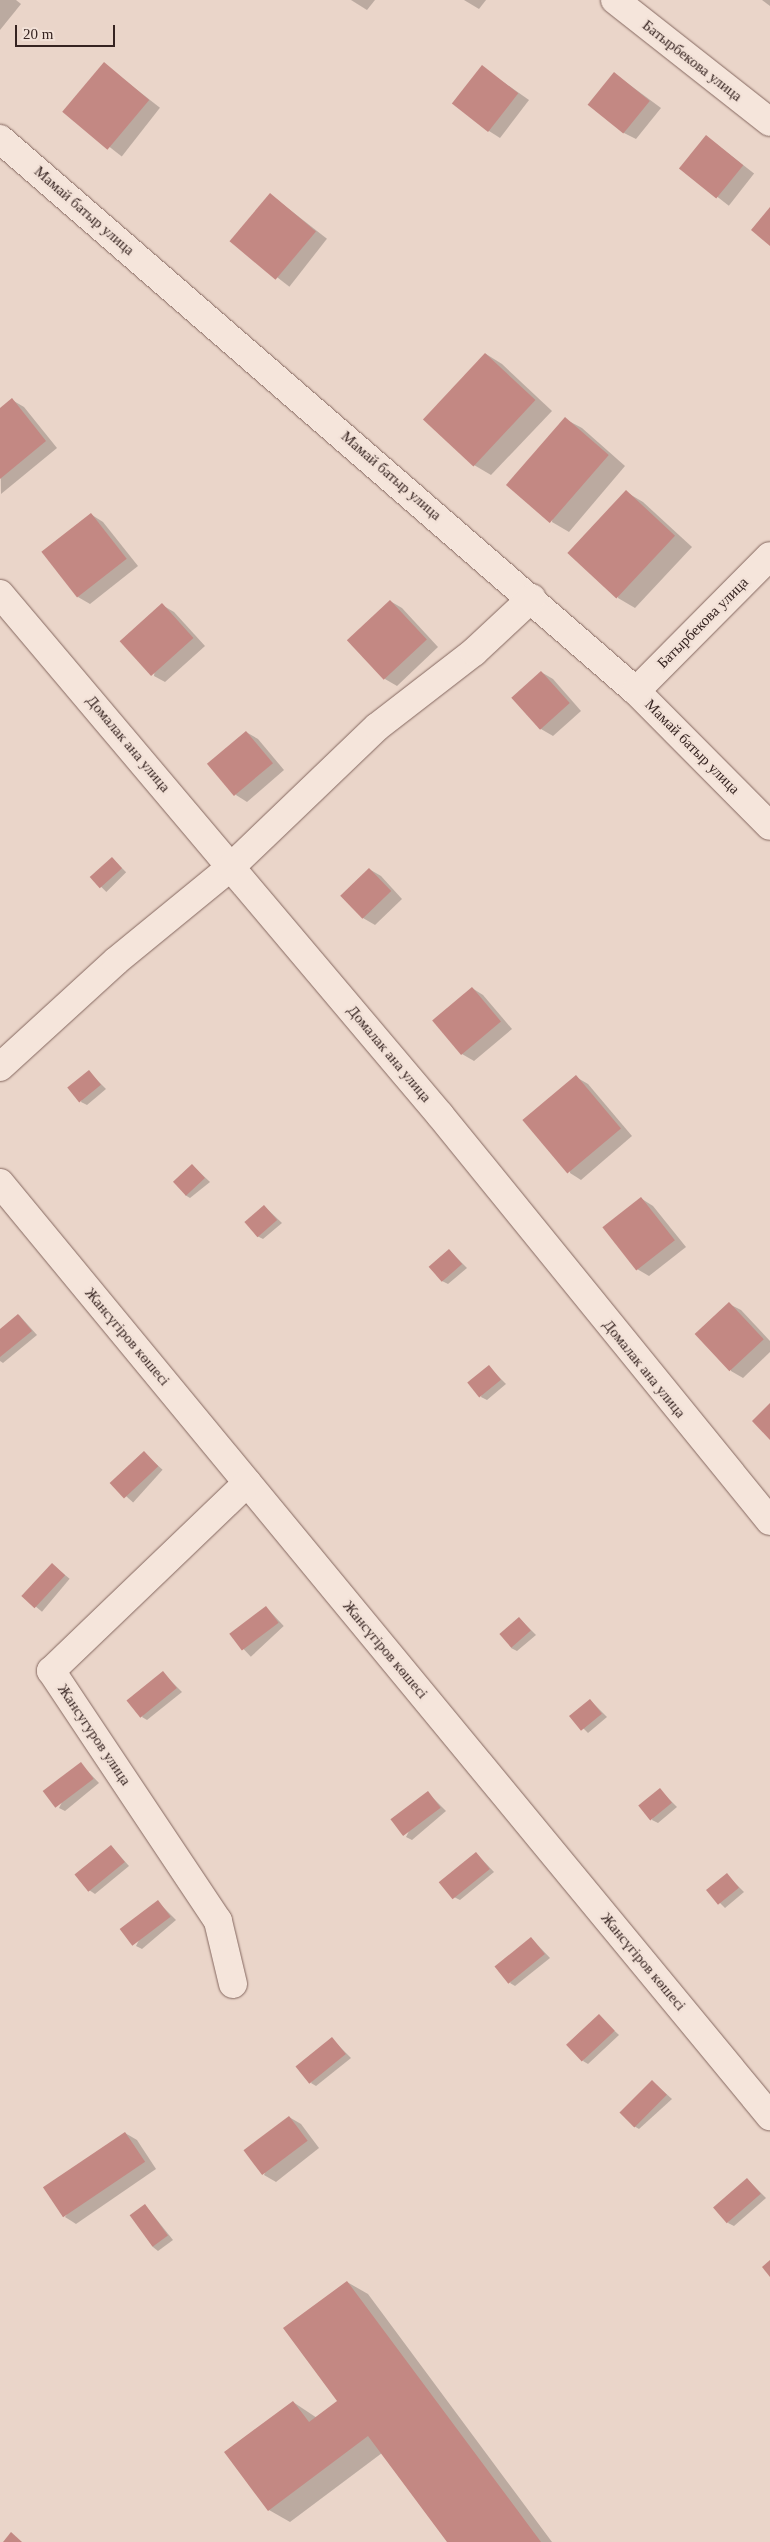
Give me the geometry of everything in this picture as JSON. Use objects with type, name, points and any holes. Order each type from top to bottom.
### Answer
[{"type":"street","name":"Батырбекова улица","points":[[615,0],[770,122]]},
{"type":"street","name":"Мамай батыр улица","points":[[0,139],[532,598],[636,691],[770,826]]},
{"type":"street","name":"Батырбекова улица","points":[[636,691],[770,556]]},
{"type":"street","name":"Домалак ана улица","points":[[0,594],[232,866],[770,1521]]},
{"type":"street","points":[[0,1067],[116,961],[232,866],[378,727],[474,652],[532,598]]},
{"type":"street","name":"Жансүгіров көшесі","points":[[0,1183],[770,2116]]},
{"type":"street","name":"Жансугуров улица","points":[[233,1984],[218,1921],[51,1671],[247,1483]]},
{"type":"building","points":[[104,62],[149,100],[107,150],[62,112]]},
{"type":"building","points":[[482,65],[518,93],[488,132],[452,104]]},
{"type":"building","points":[[614,72],[650,101],[623,134],[588,105]]},
{"type":"building","points":[[706,135],[743,165],[716,199],[679,168]]},
{"type":"building","points":[[270,193],[316,232],[275,280],[230,241]]},
{"type":"building","points":[[770,207],[770,246],[751,230]]},
{"type":"building","points":[[485,353],[535,400],[473,467],[423,420]]},
{"type":"building","points":[[12,398],[46,441],[0,479],[0,408]]},
{"type":"building","points":[[565,417],[609,455],[550,523],[506,485]]},
{"type":"building","points":[[626,490],[675,536],[616,599],[567,553]]},
{"type":"building","points":[[91,513],[127,559],[77,597],[41,552]]},
{"type":"building","points":[[390,600],[427,639],[384,680],[347,640]]},
{"type":"building","points":[[162,603],[193,638],[151,676],[120,641]]},
{"type":"building","points":[[541,671],[570,703],[540,730],[511,698]]},
{"type":"building","points":[[246,731],[273,763],[234,796],[207,764]]},
{"type":"building","points":[[112,857],[122,868],[100,888],[90,877]]},
{"type":"building","points":[[369,868],[391,891],[362,919],[340,896]]},
{"type":"building","points":[[472,987],[501,1021],[461,1055],[432,1020]]},
{"type":"building","points":[[89,1070],[101,1085],[79,1102],[67,1088]]},
{"type":"building","points":[[576,1075],[621,1129],[567,1174],[522,1120]]},
{"type":"building","points":[[192,1164],[205,1178],[186,1196],[173,1182]]},
{"type":"building","points":[[641,1197],[675,1240],[636,1271],[602,1227]]},
{"type":"building","points":[[264,1205],[277,1220],[257,1237],[244,1222]]},
{"type":"building","points":[[449,1249],[462,1264],[442,1282],[429,1267]]},
{"type":"building","points":[[729,1302],[764,1339],[729,1371],[695,1334]]},
{"type":"building","points":[[18,1314],[32,1331],[0,1357],[0,1329]]},
{"type":"building","points":[[489,1365],[501,1380],[479,1397],[467,1383]]},
{"type":"building","points":[[770,1403],[770,1440],[752,1421]]},
{"type":"building","points":[[144,1451],[158,1466],[124,1498],[110,1483]]},
{"type":"building","points":[[52,1563],[65,1575],[34,1608],[21,1596]]},
{"type":"building","points":[[266,1606],[279,1623],[242,1650],[229,1634]]},
{"type":"building","points":[[519,1617],[531,1631],[511,1648],[499,1634]]},
{"type":"building","points":[[163,1671],[177,1688],[140,1718],[126,1701]]},
{"type":"building","points":[[590,1699],[602,1714],[581,1731],[569,1716]]},
{"type":"building","points":[[81,1762],[94,1779],[55,1808],[43,1791]]},
{"type":"building","points":[[660,1788],[672,1803],[650,1820],[638,1806]]},
{"type":"building","points":[[428,1791],[441,1808],[403,1836],[390,1819]]},
{"type":"building","points":[[111,1845],[125,1862],[88,1892],[74,1875]]},
{"type":"building","points":[[476,1852],[490,1869],[453,1899],[439,1882]]},
{"type":"building","points":[[727,1873],[739,1888],[718,1905],[706,1890]]},
{"type":"building","points":[[158,1900],[171,1917],[132,1946],[120,1929]]},
{"type":"building","points":[[531,1937],[545,1954],[508,1984],[494,1967]]},
{"type":"building","points":[[599,2014],[615,2031],[582,2062],[566,2045]]},
{"type":"building","points":[[332,2037],[346,2054],[309,2084],[295,2067]]},
{"type":"building","points":[[652,2080],[667,2095],[634,2127],[619,2113]]},
{"type":"building","points":[[289,2116],[308,2141],[262,2175],[243,2150]]},
{"type":"building","points":[[125,2132],[145,2162],[63,2217],[43,2187]]},
{"type":"building","points":[[747,2178],[761,2194],[727,2223],[713,2208]]},
{"type":"building","points":[[145,2204],[168,2236],[153,2247],[130,2215]]},
{"type":"building","points":[[770,2260],[770,2277],[762,2267]]},
{"type":"building","points":[[347,2281],[541,2542],[447,2542],[368,2436],[268,2511],[224,2452],[293,2401],[309,2422],[337,2401],[283,2328]]},
{"type":"building","points":[[11,2532],[22,2542],[3,2542]]}]
